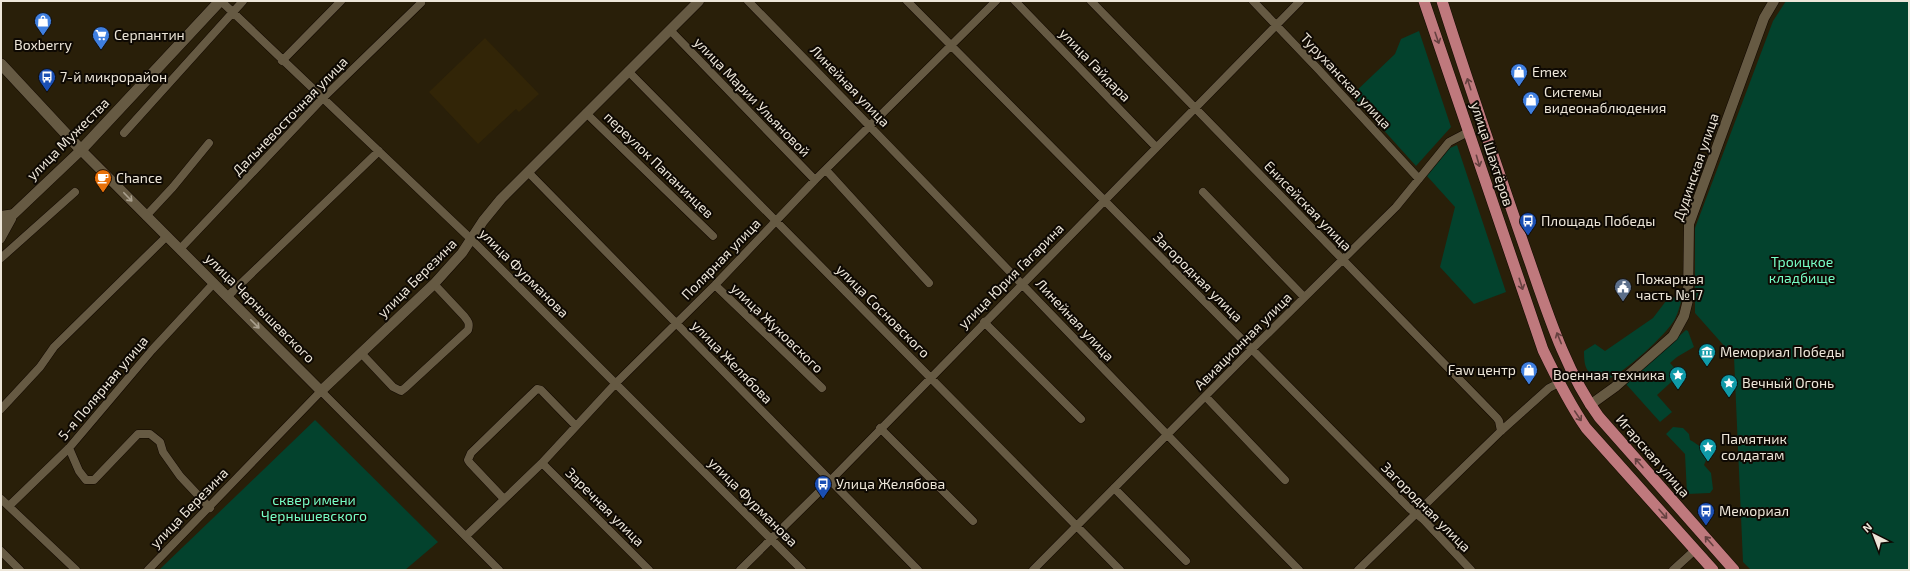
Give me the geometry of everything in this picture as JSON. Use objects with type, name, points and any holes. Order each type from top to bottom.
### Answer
[{"type":"main road","name":"улица Мужества","points":[[80,150],[221,1]]},
{"type":"main road","name":"улица Шахтёров","points":[[1424,1],[1470,131],[1482,174],[1543,350],[1559,382]]},
{"type":"main road","name":"улица Шахтёров","points":[[1442,1],[1501,179],[1543,299],[1574,374]]},
{"type":"main road","name":"улица Чернышевского","points":[[1,64],[80,150]]},
{"type":"main road","name":"Игарская улица","points":[[1574,374],[1590,405],[1683,514],[1734,570]]},
{"type":"main road","points":[[1559,382],[1571,405],[1586,428],[1713,570]]},
{"type":"street","name":"улица Фурманова","points":[[221,1],[322,99],[472,240],[802,570]]},
{"type":"street","points":[[124,133],[243,1]]},
{"type":"street","points":[[282,60],[341,1]]},
{"type":"street","name":"улица Березина","points":[[148,570],[210,508],[321,391],[434,284],[472,240],[493,209],[586,113],[699,1]]},
{"type":"street","name":"Линейная улица","points":[[748,1],[1167,436],[1299,570]]},
{"type":"street","name":"Загородная улица","points":[[907,1],[1251,350],[1471,570]]},
{"type":"street","name":"Полярная улица","points":[[466,536],[542,462],[616,383],[715,285],[815,180],[996,1]]},
{"type":"street","name":"улица Гайдара","points":[[1014,1],[1156,147]]},
{"type":"street","name":"Енисейская улица","points":[[1091,1],[1497,418],[1501,431]]},
{"type":"street","name":"Туруханская улица","points":[[1253,1],[1419,179]]},
{"type":"street","name":"улица Юрия Гагарина","points":[[740,570],[830,481],[930,376],[1300,1]]},
{"type":"street","name":"Дудинская улица","points":[[1590,405],[1615,387],[1674,336],[1684,316],[1688,300],[1689,224],[1764,18],[1774,1]]},
{"type":"street","name":"Дальневосточная улица","points":[[180,249],[322,99],[421,3]]},
{"type":"street","name":"улица Марии Ульяновой","points":[[670,30],[815,180]]},
{"type":"street","name":"улица Сосновского","points":[[628,71],[1120,570]]},
{"type":"street","name":"переулок Папанинцев","points":[[586,113],[713,236]]},
{"type":"street","name":"Авиационная улица","points":[[1033,570],[1304,297],[1396,207],[1449,142],[1470,131]]},
{"type":"street","points":[[146,216],[173,187],[209,143]]},
{"type":"street","name":"улица Мужества","points":[[1,226],[80,150]]},
{"type":"street","name":"улица Чернышевского","points":[[80,150],[166,237],[228,296],[499,570]]},
{"type":"street","points":[[228,296],[379,151]]},
{"type":"street","points":[[826,170],[929,283]]},
{"type":"street","name":"улица Желябова","points":[[528,172],[918,570]]},
{"type":"street","points":[[1,258],[75,192]]},
{"type":"street","points":[[1203,192],[1304,297]]},
{"type":"street","points":[[1,215],[15,213]]},
{"type":"street","points":[[1,239],[15,213]]},
{"type":"street","points":[[1,409],[40,367],[54,348],[166,237]]},
{"type":"street","name":"5-я Полярная улица","points":[[9,506],[70,448],[152,350],[214,283]]},
{"type":"street","points":[[361,353],[393,387],[401,391],[468,330],[468,321],[434,284]]},
{"type":"street","name":"улица Жуковского","points":[[715,285],[822,388]]},
{"type":"street","points":[[984,322],[1081,420]]},
{"type":"street","points":[[1358,570],[1501,431],[1549,388],[1559,382]]},
{"type":"street","points":[[504,499],[470,463],[468,460],[471,453],[537,389],[541,390],[576,426]]},
{"type":"street","points":[[1206,397],[1285,480]]},
{"type":"street","points":[[880,428],[973,521]]},
{"type":"street","points":[[70,448],[80,471],[86,480],[94,480],[138,434],[150,434],[160,442],[163,452],[180,476],[210,508]]},
{"type":"street","name":"Заречная улица","points":[[542,462],[649,570]]},
{"type":"street","points":[[1114,488],[1186,561]]},
{"type":"street","points":[[1,498],[76,570]]},
{"type":"street","points":[[1673,570],[1695,550]]},
{"type":"street","points":[[1,551],[20,570]]},
{"type":"shaded area","points":[[485,38],[539,94],[519,112],[516,109],[478,144],[429,92]]},
{"type":"green space","name":"Троицкое кладбище","points":[[1786,1],[1909,1],[1909,570],[1751,570],[1743,562],[1734,357],[1695,313],[1695,228],[1773,21]]},
{"type":"green space","points":[[1419,31],[1451,127],[1416,166],[1352,95],[1395,54],[1401,39]]},
{"type":"green space","points":[[1457,145],[1506,292],[1474,304],[1440,267],[1455,207],[1427,176],[1450,148]]},
{"type":"green space","points":[[1669,297],[1682,298],[1676,317],[1663,334],[1644,352],[1624,369],[1608,379],[1596,376],[1588,371],[1585,364],[1584,351],[1595,344],[1605,351],[1653,318]]},
{"type":"green space","points":[[1686,330],[1688,331],[1694,347],[1670,363],[1680,374],[1657,395],[1672,412],[1660,422],[1626,384]]},
{"type":"green space","name":"сквер имени Чернышевского","points":[[315,420],[438,542],[405,570],[159,570]]},
{"type":"green space","points":[[1673,427],[1683,428],[1689,434],[1690,440],[1705,452],[1707,458],[1704,465],[1711,473],[1713,489],[1710,493],[1687,494],[1685,454],[1666,434]]},
{"type":"place","name":"Boxberry","points":[[43,36]]},
{"type":"place","name":"Серпантин","points":[[101,50]]},
{"type":"place","name":"Emex","points":[[1519,87]]},
{"type":"place","name":"7-й микрорайон","points":[[47,92]]},
{"type":"place","name":"Системы видеонаблюдения","points":[[1531,115]]},
{"type":"place","name":"Chance","points":[[103,193]]},
{"type":"place","name":"Площадь Победы","points":[[1528,236]]},
{"type":"place","name":"Пожарная часть №17","points":[[1623,302]]},
{"type":"place","name":"Мемориал Победы","points":[[1707,367]]},
{"type":"place","name":"Faw центр","points":[[1529,385]]},
{"type":"place","name":"Военная техника","points":[[1678,390]]},
{"type":"place","name":"Вечный Огонь","points":[[1729,398]]},
{"type":"place","name":"Памятник солдатам","points":[[1708,462]]},
{"type":"place","name":"Улица Желябова","points":[[823,499]]},
{"type":"place","name":"Мемориал","points":[[1706,526]]}]
